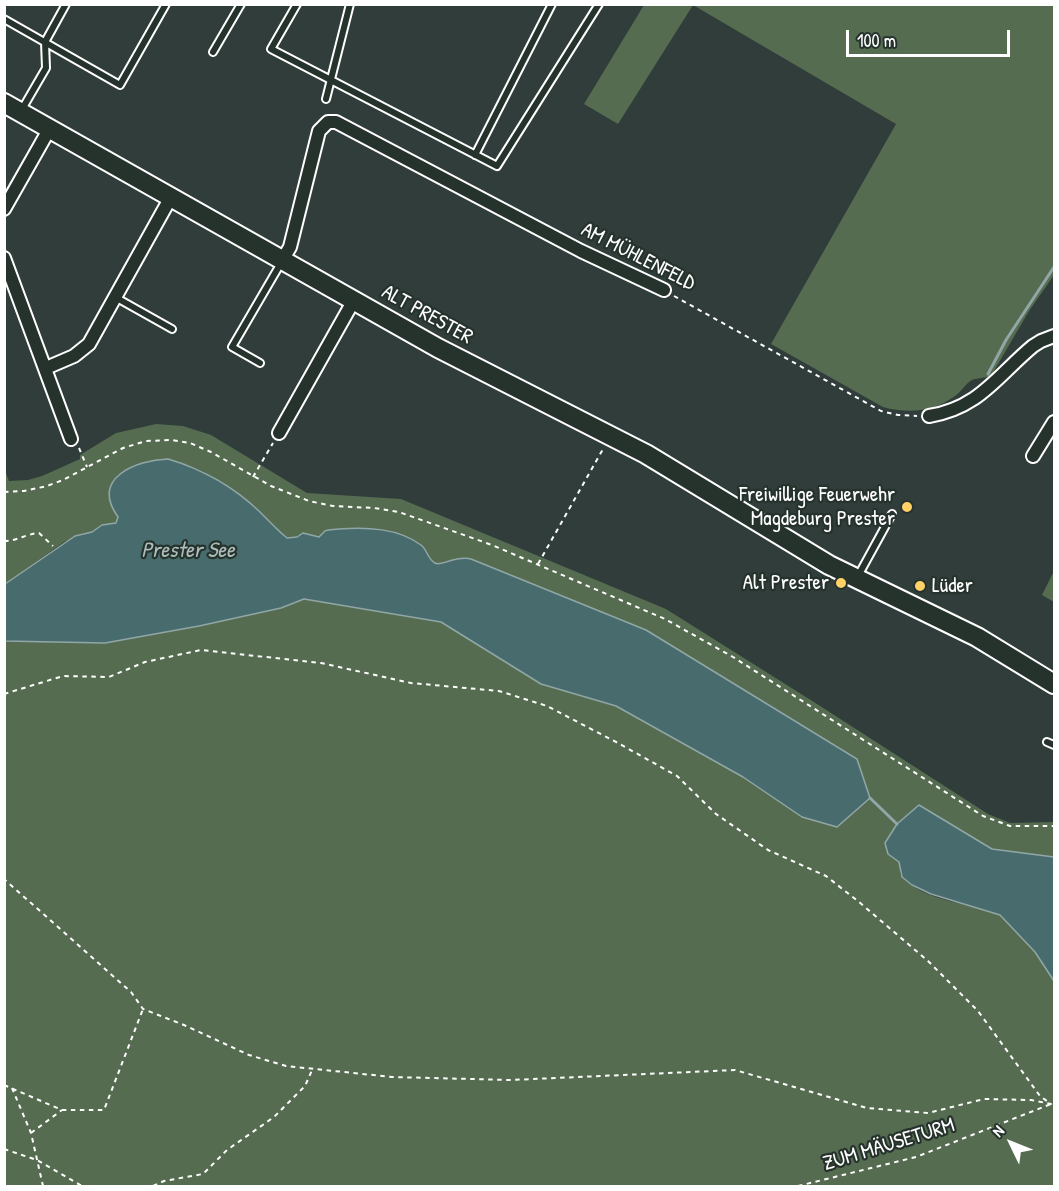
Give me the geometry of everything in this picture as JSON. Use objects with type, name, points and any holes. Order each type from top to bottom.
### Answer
[{"type":"main road","name":"ALT PRESTER","points":[[4,103],[438,348],[663,464],[792,543],[856,579],[977,637],[1054,684]]},
{"type":"street","name":"AM MÜHLENFELD","points":[[283,259],[290,247],[318,131],[324,124],[336,122],[581,251],[663,290]]},
{"type":"street","points":[[4,209],[50,128]]},
{"type":"street","points":[[46,368],[84,349],[171,197]]},
{"type":"street","points":[[4,258],[71,439]]},
{"type":"street","points":[[279,433],[354,300]]},
{"type":"street","points":[[929,416],[955,410],[969,403],[1033,346],[1054,336]]},
{"type":"street","points":[[1033,456],[1054,422]]},
{"type":"lane","points":[[21,112],[46,68],[45,42],[66,4]]},
{"type":"lane","points":[[4,19],[120,85],[166,4]]},
{"type":"lane","points":[[213,52],[241,4]]},
{"type":"lane","points":[[297,4],[271,49],[497,166],[599,4]]},
{"type":"lane","points":[[475,154],[552,4]]},
{"type":"lane","points":[[326,99],[348,5]]},
{"type":"lane","points":[[260,363],[232,347],[283,259]]},
{"type":"lane","points":[[115,297],[172,329]]},
{"type":"lane","points":[[856,579],[892,514]]},
{"type":"lane","points":[[1047,742],[1054,745]]},
{"type":"path","name":"AM MÜHLENFELD","points":[[663,290],[881,411],[898,415],[929,416]]},
{"type":"path","points":[[253,477],[279,433]]},
{"type":"path","points":[[537,564],[610,436]]},
{"type":"path","points":[[71,439],[78,446],[87,467]]},
{"type":"path","points":[[4,492],[47,486],[123,448],[146,441],[171,440],[190,443],[283,491],[316,503],[399,512],[492,545],[665,619],[733,657],[983,816],[1010,826],[1054,826]]},
{"type":"path","points":[[4,541],[39,533],[53,546]]},
{"type":"path","points":[[4,694],[63,676],[109,677],[145,662],[201,650],[321,663],[411,683],[499,691],[547,706],[677,776],[716,814],[759,844],[826,876],[859,902],[928,962],[978,1011],[1040,1096],[1053,1105]]},
{"type":"path","points":[[4,879],[131,992],[143,1009],[184,1024],[249,1054],[286,1066],[392,1077],[511,1080],[735,1070],[867,1108],[928,1113],[984,1099],[1031,1100],[1053,1105]]},
{"type":"path","points":[[4,1085],[62,1110],[104,1110],[143,1009]]},
{"type":"path","points":[[153,1186],[164,1181],[203,1174],[227,1150],[274,1117],[305,1086],[313,1068]]},
{"type":"path","points":[[12,1088],[31,1132],[43,1186]]},
{"type":"path","name":"ZUM MÄUSETURM","points":[[798,1186],[916,1157],[1053,1105]]},
{"type":"path","points":[[31,1132],[62,1110]]},
{"type":"path","points":[[4,1149],[37,1160],[82,1186]]},
{"type":"green space","points":[[644,5],[693,5],[618,124],[584,104]]},
{"type":"green space","points":[[693,5],[1054,5],[1054,275],[1029,311],[991,376],[972,380],[955,396],[938,405],[911,411],[893,409],[883,407],[771,344],[896,124]]},
{"type":"green space","points":[[156,424],[183,426],[211,435],[307,493],[401,499],[666,609],[988,814],[1010,823],[1054,822],[1054,857],[992,849],[919,805],[897,824],[891,857],[900,863],[900,874],[919,890],[944,900],[996,913],[1010,923],[1045,965],[1054,981],[1056,993],[1054,1186],[5,1186],[5,641],[105,643],[281,608],[304,599],[441,622],[541,684],[616,706],[743,777],[802,817],[857,758],[646,630],[470,559],[460,558],[442,564],[435,563],[421,545],[383,530],[363,529],[322,534],[319,537],[300,535],[287,538],[228,487],[212,476],[177,462],[158,460],[110,495],[118,517],[116,523],[102,525],[92,532],[81,534],[64,542],[5,584],[4,468],[9,481],[28,480],[42,476],[80,459],[80,455],[116,433]]},
{"type":"green space","points":[[1054,571],[1054,602],[1042,595]]},
{"type":"water","name":"Prester See","points":[[168,459],[193,468],[229,487],[250,503],[287,538],[297,537],[303,533],[319,537],[325,531],[339,529],[360,528],[392,532],[421,545],[435,563],[441,564],[460,558],[471,559],[646,630],[857,759],[870,798],[837,827],[802,817],[743,777],[616,706],[541,684],[441,622],[304,599],[281,608],[105,643],[5,641],[5,584],[75,536],[92,532],[102,525],[116,523],[118,517],[111,503],[110,492],[113,482],[131,468],[143,463]]},
{"type":"water","points":[[919,805],[992,849],[1054,857],[1054,981],[1035,952],[1000,915],[931,894],[912,885],[902,877],[899,862],[888,854],[885,843],[897,824]]},
{"type":"waterway","points":[[988,374],[1006,340],[1054,267]]},
{"type":"waterway","points":[[870,798],[897,824]]},
{"type":"place","name":"Freiwillige Feuerwehr Magdeburg Prester","points":[[907,507]]},
{"type":"place","name":"Alt Prester","points":[[841,583]]},
{"type":"place","name":"Lüder","points":[[920,586]]}]
